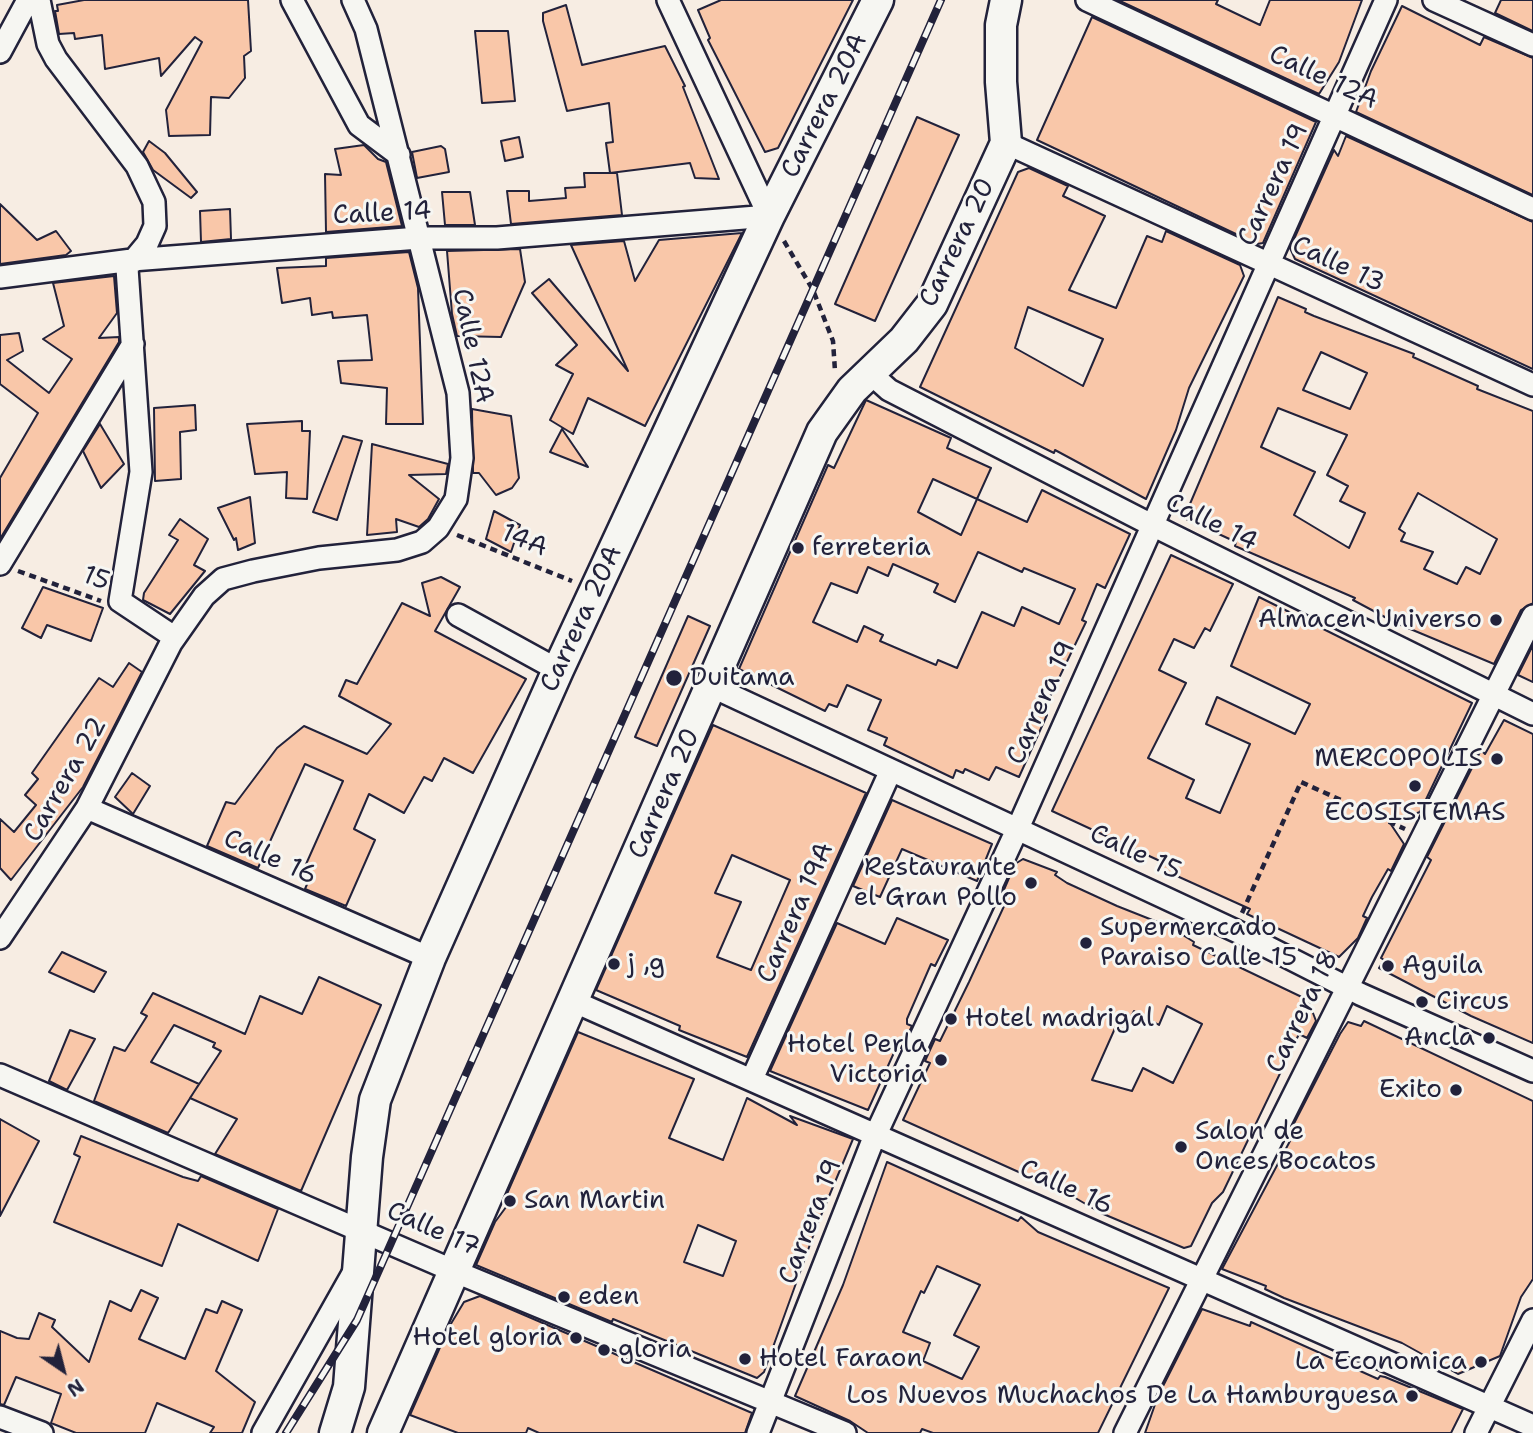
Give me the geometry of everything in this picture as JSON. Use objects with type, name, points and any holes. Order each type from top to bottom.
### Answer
[{"type":"street","points":[[0,52],[29,0]]},
{"type":"street","points":[[39,0],[48,44],[56,59],[137,166],[154,202],[155,226],[147,244],[127,268],[141,472],[120,601],[173,640]]},
{"type":"street","points":[[292,0],[359,125],[399,155]]},
{"type":"street","name":"Calle 12A","points":[[173,640],[204,596],[223,579],[319,558],[397,550],[422,542],[438,528],[456,499],[462,458],[459,406],[399,155],[366,29],[353,0]]},
{"type":"street","points":[[668,0],[769,216]]},
{"type":"street","name":"Carrera 20A","points":[[335,1433],[349,1387],[375,1100],[430,958],[558,670],[769,216],[878,0]]},
{"type":"street","points":[[1006,0],[1001,25],[1000,82],[1006,144]]},
{"type":"street","name":"Calle 12A","points":[[1087,0],[1533,209]]},
{"type":"street","name":"Carrera 19","points":[[758,1433],[876,1134],[1017,829],[1386,0]]},
{"type":"street","points":[[1434,0],[1533,45]]},
{"type":"street","name":"Calle 13","points":[[1006,144],[1533,385]]},
{"type":"street","name":"Carrera 20","points":[[383,1433],[575,1002],[822,432],[844,400],[879,381],[904,340],[932,304],[1006,144]]},
{"type":"street","name":"Calle 14","points":[[0,277],[132,260],[419,238],[497,237],[769,216]]},
{"type":"street","points":[[4,566],[133,344]]},
{"type":"street","name":"Calle 14","points":[[879,381],[1151,524],[1533,713]]},
{"type":"street","points":[[458,615],[558,670]]},
{"type":"street","name":"Carrera 18","points":[[1125,1433],[1533,616]]},
{"type":"street","name":"Carrera 22","points":[[0,938],[87,808],[173,640]]},
{"type":"street","name":"Calle 15","points":[[713,687],[1236,931],[1347,988],[1533,1071]]},
{"type":"street","name":"Carrera 19A","points":[[752,1079],[891,770]]},
{"type":"street","name":"Calle 16","points":[[87,808],[430,958]]},
{"type":"street","name":"Calle 16","points":[[575,1002],[1533,1426]]},
{"type":"street","name":"Calle 17","points":[[0,1075],[456,1271],[845,1433]]},
{"type":"street","name":"Carrera 20A","points":[[263,1433],[360,1261]]},
{"type":"street","points":[[1476,1433],[1533,1320]]},
{"type":"street","points":[[349,1387],[360,1399],[375,1404],[391,1400],[401,1393]]},
{"type":"street","points":[[0,1417],[42,1433]]},
{"type":"path","points":[[769,216],[813,290],[833,341],[835,379]]},
{"type":"path","name":"14A","points":[[438,528],[596,591]]},
{"type":"path","name":"15","points":[[4,566],[108,604]]},
{"type":"path","points":[[1236,931],[1301,782],[1421,837]]},
{"type":"building","points":[[84,0],[248,0],[251,51],[244,56],[245,78],[229,98],[211,97],[210,135],[169,136],[166,110],[202,42],[195,37],[161,76],[159,58],[105,69],[102,35],[75,39],[74,33],[59,34],[55,11],[58,11],[57,5]]},
{"type":"building","points":[[721,0],[853,0],[778,148],[765,152],[708,40],[710,38],[698,10]]},
{"type":"building","points":[[1118,0],[1218,0],[1216,4],[1260,25],[1270,0],[1362,0],[1339,62],[1319,94]]},
{"type":"building","points":[[1501,0],[1533,0],[1533,31],[1495,13]]},
{"type":"building","points":[[566,5],[582,65],[665,46],[685,86],[683,87],[719,179],[695,178],[690,163],[610,173],[606,143],[613,142],[609,103],[567,111],[543,21],[543,13]]},
{"type":"building","points":[[1402,6],[1480,45],[1484,37],[1533,58],[1533,195],[1356,112],[1371,71]]},
{"type":"building","points":[[1092,17],[1316,122],[1263,243],[1257,244],[1037,140]]},
{"type":"building","points":[[475,31],[508,31],[515,101],[482,103]]},
{"type":"building","points":[[917,117],[959,135],[875,321],[835,304]]},
{"type":"building","points":[[1346,136],[1533,222],[1533,369],[1295,259],[1290,248],[1334,150],[1338,156]]},
{"type":"building","points":[[519,137],[523,157],[505,161],[501,141]]},
{"type":"building","points":[[149,141],[165,153],[197,192],[191,198],[153,170],[143,152]]},
{"type":"building","points":[[364,145],[378,159],[386,162],[402,226],[326,232],[325,174],[341,175],[335,149]]},
{"type":"building","points":[[441,146],[445,149],[449,172],[417,178],[412,152]]},
{"type":"building","points":[[1029,168],[1068,186],[1063,196],[1105,216],[1069,290],[1116,308],[1147,236],[1162,242],[1166,231],[1240,265],[1244,276],[1189,388],[1176,430],[1146,499],[1055,450],[1054,453],[920,387],[1018,172]],"holes":[[[1028,307],[1103,339],[1083,386],[1015,348]]]},
{"type":"building","points":[[584,173],[617,173],[622,215],[511,224],[507,191],[529,191],[529,201],[566,198],[565,188],[585,187]]},
{"type":"building","points":[[442,192],[470,192],[475,225],[445,225]]},
{"type":"building","points":[[0,204],[37,240],[56,231],[71,251],[66,255],[0,264]]},
{"type":"building","points":[[230,209],[231,239],[201,242],[200,211]]},
{"type":"building","points":[[742,233],[645,426],[588,398],[573,434],[550,420],[573,374],[556,365],[577,345],[532,293],[549,279],[628,371],[571,245],[624,241],[635,281],[659,240]]},
{"type":"building","points":[[520,249],[525,282],[501,337],[457,336],[452,314],[447,251]]},
{"type":"building","points":[[409,252],[418,288],[423,424],[386,424],[387,388],[341,383],[338,361],[372,360],[367,315],[333,318],[332,312],[312,315],[310,298],[282,303],[277,268],[326,266],[326,258]]},
{"type":"building","points":[[114,276],[117,313],[99,338],[119,337],[119,342],[0,539],[0,478],[38,413],[0,384],[0,335],[19,333],[23,351],[7,360],[49,393],[72,359],[43,339],[64,326],[53,283]]},
{"type":"building","points":[[1278,297],[1306,309],[1305,312],[1314,316],[1414,354],[1413,357],[1478,386],[1477,389],[1533,411],[1533,603],[1521,610],[1494,664],[1396,623],[1353,600],[1355,598],[1235,546],[1236,542],[1184,518]],"holes":[[[1321,352],[1367,373],[1350,409],[1303,390]],[[1278,408],[1347,435],[1327,475],[1348,486],[1340,501],[1365,513],[1349,548],[1294,515],[1315,472],[1261,447]],[[1418,493],[1497,539],[1480,574],[1466,567],[1457,584],[1424,569],[1433,552],[1401,541],[1405,533],[1399,529]]]},
{"type":"building","points":[[866,400],[951,438],[947,448],[991,468],[977,499],[1027,522],[1042,490],[1130,534],[1105,588],[1097,584],[1082,620],[1086,622],[1046,705],[1047,715],[1019,777],[996,767],[989,780],[965,769],[963,773],[956,770],[953,778],[884,745],[887,738],[868,730],[881,700],[847,685],[837,707],[829,704],[825,711],[739,669],[828,465],[834,468]],"holes":[[[933,479],[977,499],[961,535],[918,512]],[[978,552],[1022,572],[1024,568],[1075,589],[1059,624],[1022,607],[1014,626],[982,612],[957,668],[938,660],[936,665],[880,641],[883,635],[864,626],[857,642],[813,622],[831,583],[857,593],[868,567],[888,576],[893,564],[938,584],[934,592],[955,602]]]},
{"type":"building","points":[[195,405],[196,430],[180,432],[181,479],[155,481],[154,408]]},
{"type":"building","points":[[472,409],[511,416],[519,478],[512,488],[496,495],[479,473],[473,473]]},
{"type":"building","points":[[302,421],[302,431],[310,431],[307,499],[286,498],[287,472],[255,474],[247,424]]},
{"type":"building","points":[[100,424],[124,464],[101,488],[83,451]]},
{"type":"building","points":[[562,429],[588,467],[550,452]]},
{"type":"building","points":[[343,436],[362,441],[337,520],[313,512]]},
{"type":"building","points":[[372,444],[448,464],[446,474],[409,475],[439,499],[428,519],[419,527],[396,519],[397,532],[367,535]]},
{"type":"building","points":[[250,497],[255,543],[238,550],[236,538],[234,540],[218,508]]},
{"type":"building","points":[[494,511],[520,525],[511,552],[486,539]]},
{"type":"building","points":[[180,519],[208,539],[194,565],[205,571],[170,614],[143,600],[144,593],[178,540],[169,535]]},
{"type":"building","points":[[1171,555],[1233,584],[1210,631],[1205,628],[1194,648],[1174,639],[1159,670],[1186,683],[1148,758],[1194,780],[1186,798],[1220,813],[1250,744],[1206,724],[1217,697],[1295,734],[1310,704],[1231,666],[1259,597],[1472,703],[1420,812],[1390,823],[1404,844],[1391,871],[1388,869],[1372,897],[1363,916],[1367,918],[1358,938],[1339,957],[1247,914],[1250,909],[1157,867],[1160,861],[1052,811]]},
{"type":"building","points":[[441,577],[460,587],[435,631],[526,679],[473,773],[444,758],[432,781],[424,777],[404,813],[369,794],[354,829],[375,840],[346,906],[305,889],[311,875],[303,871],[343,781],[305,764],[258,868],[207,846],[226,802],[235,804],[277,748],[304,726],[367,754],[391,724],[339,696],[346,680],[357,684],[402,603],[430,616],[422,583]]},
{"type":"building","points":[[43,587],[103,608],[91,641],[47,625],[41,638],[22,628]]},
{"type":"building","points":[[688,616],[710,626],[657,746],[635,737]]},
{"type":"building","points":[[1533,645],[1533,682],[1518,675]]},
{"type":"building","points":[[129,663],[142,672],[83,787],[11,880],[0,868],[0,819],[14,832],[36,805],[25,795],[38,779],[32,773],[99,678],[113,687]]},
{"type":"building","points":[[1504,720],[1533,734],[1533,1043],[1471,1016],[1379,968],[1384,960],[1381,958],[1431,860],[1427,857],[1481,750],[1485,754]]},
{"type":"building","points":[[713,725],[866,793],[747,1057],[679,1030],[680,1026],[596,990]],"holes":[[[732,855],[790,880],[751,970],[717,957],[741,902],[715,893]]]},
{"type":"building","points":[[132,773],[150,786],[133,814],[115,797]]},
{"type":"building","points":[[892,800],[992,844],[977,881],[902,849],[880,897],[853,886]]},
{"type":"building","points":[[1023,859],[1057,872],[1055,875],[1067,883],[1170,927],[1194,942],[1193,945],[1308,1000],[1316,1021],[1307,1038],[1299,1034],[1223,1192],[1212,1203],[1191,1246],[1184,1248],[1101,1213],[1072,1196],[903,1120],[930,1063],[925,1061],[935,1039],[940,1041],[1005,904],[1002,903],[1006,893],[1003,892],[1015,864]],"holes":[[[1167,1006],[1202,1024],[1173,1083],[1143,1068],[1132,1091],[1092,1080],[1116,1026],[1124,1030],[1134,1011],[1159,1025]]]},
{"type":"building","points":[[897,918],[948,940],[935,966],[931,964],[907,1019],[907,1024],[912,1026],[901,1048],[897,1046],[868,1110],[770,1071],[837,923],[885,944]]},
{"type":"building","points":[[62,952],[106,972],[94,992],[49,972]]},
{"type":"building","points":[[319,977],[381,1005],[301,1191],[215,1154],[237,1119],[190,1098],[168,1133],[94,1101],[114,1047],[125,1051],[147,1016],[141,1013],[153,993],[245,1034],[260,996],[302,1014]],"holes":[[[174,1025],[215,1043],[213,1047],[221,1051],[199,1084],[151,1062]]]},
{"type":"building","points":[[1364,1021],[1533,1101],[1533,1279],[1521,1297],[1500,1356],[1458,1374],[1402,1343],[1284,1298],[1265,1289],[1266,1286],[1222,1269],[1290,1141],[1286,1139],[1340,1034],[1348,1022],[1361,1026]]},
{"type":"building","points":[[70,1030],[95,1039],[67,1090],[49,1081]]},
{"type":"building","points":[[578,1032],[694,1079],[669,1138],[723,1160],[747,1098],[797,1125],[790,1116],[853,1139],[817,1225],[764,1372],[757,1378],[613,1319],[612,1322],[476,1265],[495,1222],[512,1199],[506,1196]],"holes":[[[698,1225],[736,1241],[723,1276],[684,1262]]]},
{"type":"building","points":[[0,1119],[39,1141],[0,1216]]},
{"type":"building","points":[[81,1136],[183,1177],[198,1181],[201,1176],[278,1209],[258,1261],[178,1224],[162,1266],[54,1222],[80,1157],[74,1154]]},
{"type":"building","points":[[887,1162],[1018,1221],[1021,1217],[1038,1232],[1169,1288],[1098,1433],[933,1433],[922,1429],[920,1433],[868,1433],[850,1421],[795,1396],[843,1285]],"holes":[[[937,1266],[980,1285],[954,1335],[979,1347],[962,1379],[923,1361],[930,1343],[903,1332],[921,1291],[924,1293]]]},
{"type":"building","points":[[141,1290],[158,1298],[139,1339],[185,1359],[206,1309],[217,1313],[222,1301],[242,1310],[216,1371],[255,1402],[242,1433],[210,1433],[214,1427],[157,1403],[145,1433],[76,1433],[51,1423],[61,1394],[16,1377],[4,1405],[0,1404],[0,1331],[17,1338],[29,1339],[39,1313],[55,1320],[52,1327],[89,1362],[110,1301],[131,1311]]},
{"type":"building","points":[[480,1296],[752,1413],[745,1433],[539,1433],[528,1428],[526,1433],[458,1433],[410,1415],[449,1327],[464,1302]]},
{"type":"building","points":[[1202,1309],[1250,1326],[1251,1322],[1378,1379],[1380,1376],[1385,1377],[1463,1409],[1451,1433],[1145,1433],[1158,1396]]},
{"type":"railway","points":[[286,1433],[357,1320],[941,0]]},
{"type":"place","name":"ferreteria","points":[[798,548]]},
{"type":"place","name":"Almacen Universo","points":[[1496,620]]},
{"type":"place","name":"Duitama","points":[[674,678]]},
{"type":"place","name":"MERCOPOLIS","points":[[1497,759]]},
{"type":"place","name":"ECOSISTEMAS","points":[[1415,786]]},
{"type":"place","name":"Restaurante el Gran Pollo","points":[[1031,883]]},
{"type":"place","name":"Supermercado Paraiso Calle 15","points":[[1086,943]]},
{"type":"place","name":"j ,g","points":[[614,964]]},
{"type":"place","name":"Aguila","points":[[1388,966]]},
{"type":"place","name":"Circus","points":[[1422,1002]]},
{"type":"place","name":"Hotel madrigal","points":[[951,1019]]},
{"type":"place","name":"Ancla","points":[[1489,1038]]},
{"type":"place","name":"Hotel Perla Victoria","points":[[941,1060]]},
{"type":"place","name":"Exito","points":[[1456,1090]]},
{"type":"place","name":"Salon de Onces Bocatos","points":[[1181,1147]]},
{"type":"place","name":"San Martin","points":[[510,1201]]},
{"type":"place","name":"eden","points":[[564,1297]]},
{"type":"place","name":"Hotel gloria","points":[[576,1338]]},
{"type":"place","name":"gloria","points":[[604,1350]]},
{"type":"place","name":"Hotel Faraon","points":[[745,1359]]},
{"type":"place","name":"La Economica","points":[[1481,1362]]},
{"type":"place","name":"Los Nuevos Muchachos De La Hamburguesa","points":[[1412,1396]]}]
